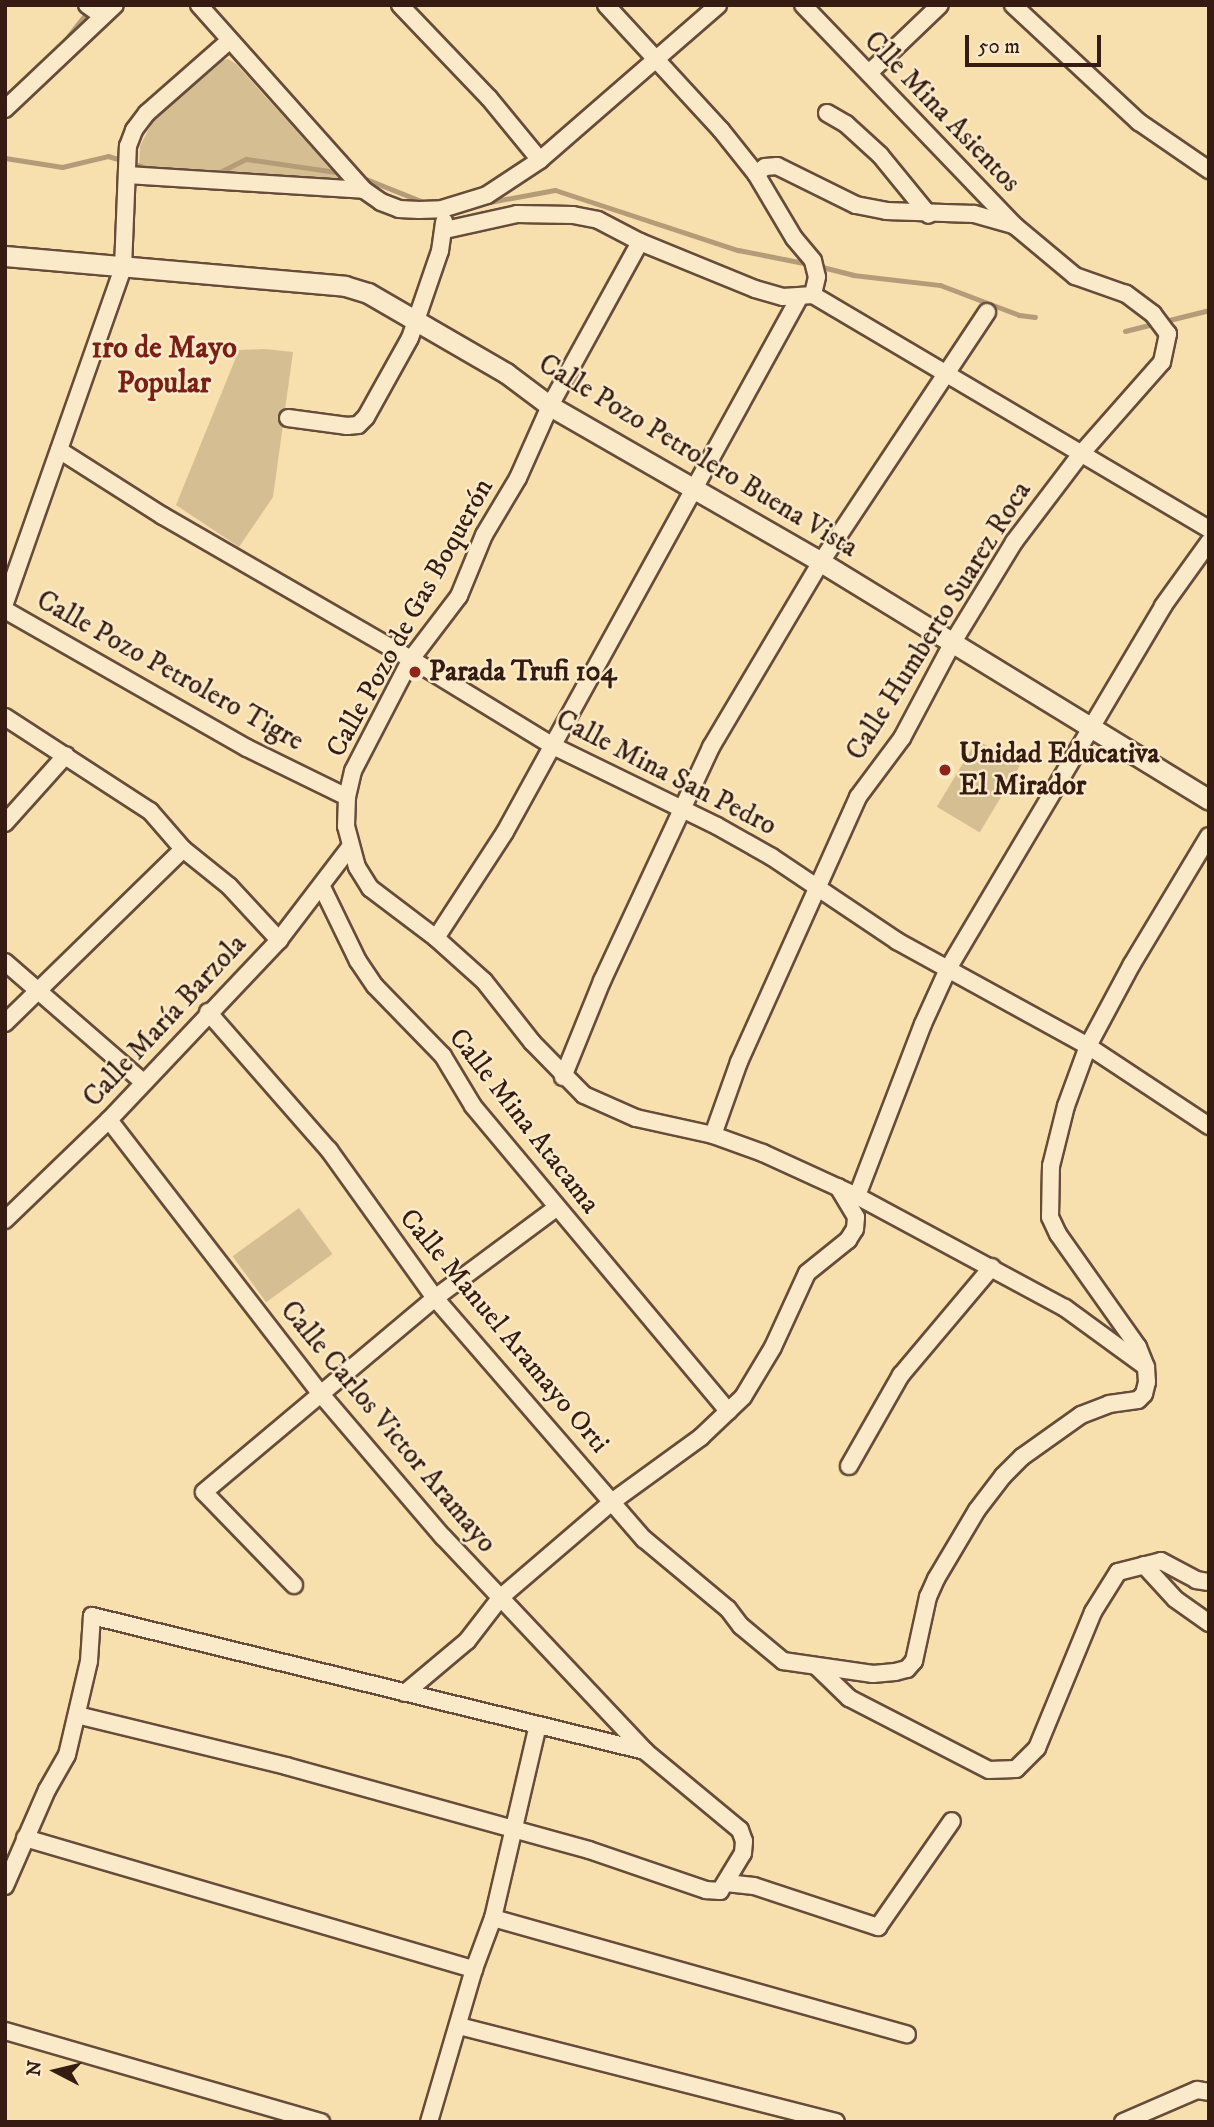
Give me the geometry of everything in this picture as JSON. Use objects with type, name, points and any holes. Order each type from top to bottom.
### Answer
[{"type":"street","points":[[87,5],[109,10]]},
{"type":"street","points":[[199,5],[364,190],[399,209],[442,209],[488,195],[540,160],[718,5]]},
{"type":"street","points":[[400,5],[498,108],[540,160]]},
{"type":"street","points":[[436,938],[505,832],[694,487],[817,277],[813,261],[794,238],[756,174],[606,5]]},
{"type":"street","name":"Clle Mina Asientos","points":[[803,5],[1015,226]]},
{"type":"street","points":[[869,73],[940,5]]},
{"type":"street","points":[[1013,5],[1139,122],[1209,170]]},
{"type":"street","points":[[5,109],[109,10]]},
{"type":"street","points":[[5,603],[12,564],[59,450],[123,268],[128,146],[141,121],[229,41]]},
{"type":"street","points":[[827,113],[846,124],[880,155],[929,215]]},
{"type":"street","points":[[756,174],[765,167],[777,166],[856,205],[929,215],[974,214],[1015,226]]},
{"type":"street","points":[[127,175],[364,190]]},
{"type":"street","points":[[288,418],[358,425],[366,417],[410,338],[414,319],[440,251],[444,230],[442,209]]},
{"type":"street","points":[[444,230],[517,214],[554,212],[598,219],[640,242],[755,289],[783,298],[806,297],[945,374],[1209,528]]},
{"type":"street","name":"Calle Humberto Suarez Roca","points":[[713,1135],[738,1062],[858,797],[902,738],[953,642],[1014,542],[1080,455],[1162,362],[1168,334],[1163,324],[1126,294],[1075,276],[1015,226]]},
{"type":"street","name":"Calle Pozo de Gas Boquerón","points":[[350,847],[346,826],[347,797],[353,771],[411,659],[459,596],[484,535],[518,478],[551,406],[640,242]]},
{"type":"street","name":"Calle Pozo Petrolero Buena Vista","points":[[5,256],[345,286],[368,293],[506,373],[551,406],[821,562],[1209,800]]},
{"type":"street","points":[[563,1077],[602,981],[679,809],[718,735],[821,562],[987,312]]},
{"type":"street","name":"Calle Mina San Pedro","points":[[59,450],[237,561],[411,659],[553,746],[772,857],[897,941],[949,967],[1087,1046],[1209,1126]]},
{"type":"street","points":[[857,1196],[923,1024],[949,967],[1163,606],[1209,542]]},
{"type":"street","name":"Calle Pozo Petrolero Tigre","points":[[5,610],[247,748],[347,797]]},
{"type":"street","points":[[5,717],[150,811],[183,849],[229,886],[279,940]]},
{"type":"street","points":[[5,822],[66,755]]},
{"type":"street","points":[[817,1667],[873,1674],[907,1669],[914,1661],[928,1597],[936,1579],[977,1510],[1003,1476],[1022,1457],[1081,1415],[1109,1404],[1138,1400],[1144,1394],[1147,1382],[1146,1367],[1124,1325],[1074,1257],[1051,1217],[1048,1196],[1055,1140],[1087,1046],[1209,836]]},
{"type":"street","points":[[350,847],[370,888],[436,938],[484,981],[563,1077],[584,1095],[636,1118],[713,1135],[763,1153],[857,1196],[1065,1308],[1146,1367]]},
{"type":"street","name":"Calle María Barzola","points":[[5,1220],[109,1120],[208,1012],[279,940],[350,847]]},
{"type":"street","points":[[5,1023],[183,849]]},
{"type":"street","name":"Calle Mina Atacama","points":[[322,887],[358,961],[375,986],[443,1056],[461,1090],[556,1208],[728,1411]]},
{"type":"street","points":[[5,962],[36,992],[143,1082]]},
{"type":"street","name":"Calle Manuel Aramayo Orti","points":[[208,1012],[320,1139],[436,1298],[644,1539],[728,1609],[741,1626],[783,1661],[817,1667]]},
{"type":"street","name":"Calle Carlos Victor Aramayo","points":[[109,1120],[320,1393],[473,1572],[500,1597],[645,1751],[740,1830],[744,1841],[743,1853],[726,1883]]},
{"type":"street","points":[[405,1693],[467,1641],[500,1597],[613,1501],[701,1437],[743,1397],[773,1348],[807,1273],[848,1240],[855,1229],[856,1217],[838,1187]]},
{"type":"street","points":[[294,1585],[204,1492],[436,1298],[556,1208]]},
{"type":"street","points":[[849,1466],[901,1375],[992,1267]]},
{"type":"street","points":[[817,1667],[849,1698],[907,1728],[989,1770],[1016,1769],[1037,1748],[1093,1612],[1118,1572],[1161,1561],[1196,1580],[1209,1582]]},
{"type":"street","points":[[1144,1565],[1175,1600],[1209,1623]]},
{"type":"street","points":[[5,1886],[47,1790],[67,1755],[89,1661],[92,1616],[645,1751]]},
{"type":"street","points":[[77,1715],[286,1766],[589,1850],[706,1890],[720,1891],[726,1883],[754,1886],[878,1927],[953,1821]]},
{"type":"street","points":[[429,2122],[474,1969],[493,1918],[538,1725]]},
{"type":"street","points":[[25,1838],[474,1969]]},
{"type":"street","points":[[493,1918],[907,2034]]},
{"type":"street","points":[[459,2026],[835,2122]]},
{"type":"street","points":[[5,2031],[321,2122]]},
{"type":"street","points":[[1123,2122],[1197,2090],[1209,2092]]},
{"type":"shaded area","points":[[228,59],[236,64],[341,180],[139,166],[140,146],[153,121],[218,61]]},
{"type":"shaded area","points":[[239,350],[293,352],[273,497],[239,547],[176,505]]},
{"type":"shaded area","points":[[977,740],[1020,766],[980,833],[937,807]]},
{"type":"shaded area","points":[[299,1208],[333,1254],[266,1302],[233,1256]]},
{"type":"waterway","points":[[58,49],[89,10]]},
{"type":"waterway","points":[[5,96],[23,82]]},
{"type":"waterway","points":[[5,158],[62,167],[108,156],[153,170]]},
{"type":"waterway","points":[[214,175],[246,159],[343,173]]},
{"type":"waterway","points":[[356,175],[428,204]]},
{"type":"waterway","points":[[484,203],[555,190],[738,250],[809,264]]},
{"type":"waterway","points":[[818,266],[853,275],[940,285],[1019,315],[1035,317]]},
{"type":"waterway","points":[[1125,331],[1209,310]]},
{"type":"place","name":"Parada Trufi 104","points":[[415,672]]},
{"type":"place","name":"Unidad Educativa El Mirador","points":[[945,770]]},
{"type":"district","name":"1ro de Mayo Popular","points":[[164,366]]}]
